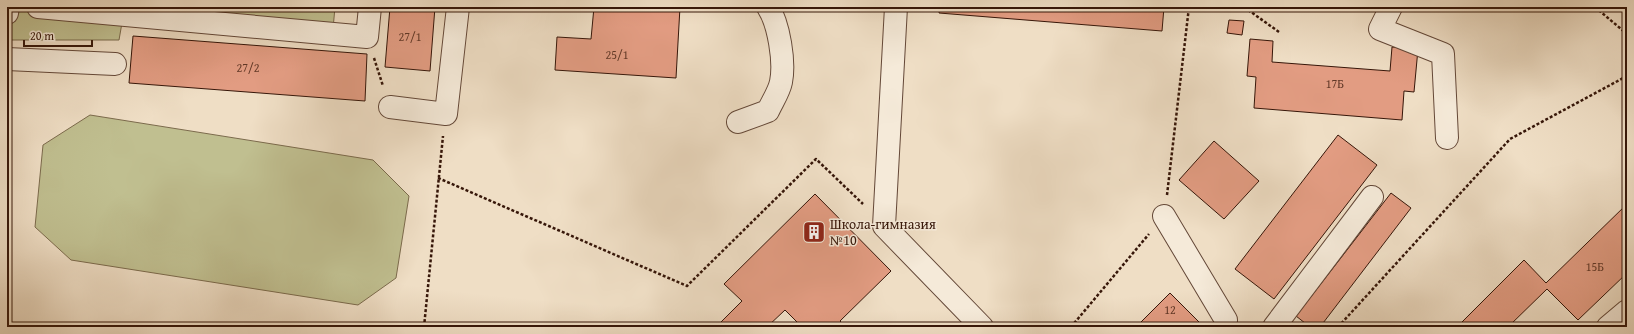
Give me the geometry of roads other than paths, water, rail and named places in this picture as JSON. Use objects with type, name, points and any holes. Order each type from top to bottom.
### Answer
[{"type":"lane","points":[[7,13],[8,7]]},
{"type":"lane","points":[[38,7],[367,37],[370,7]]},
{"type":"lane","points":[[390,107],[446,114],[458,7]]},
{"type":"lane","points":[[738,122],[768,111],[781,83],[781,50],[774,16],[768,7]]},
{"type":"lane","points":[[896,7],[884,226],[982,327]]},
{"type":"lane","points":[[1391,7],[1380,29],[1443,54],[1447,138]]},
{"type":"lane","points":[[7,59],[115,64]]},
{"type":"lane","points":[[1274,327],[1372,197]]},
{"type":"lane","points":[[1164,216],[1226,325]]},
{"type":"lane","points":[[1608,327],[1627,311]]},
{"type":"place","name":"Школа-гимназия №10","points":[[814,232]]}]
